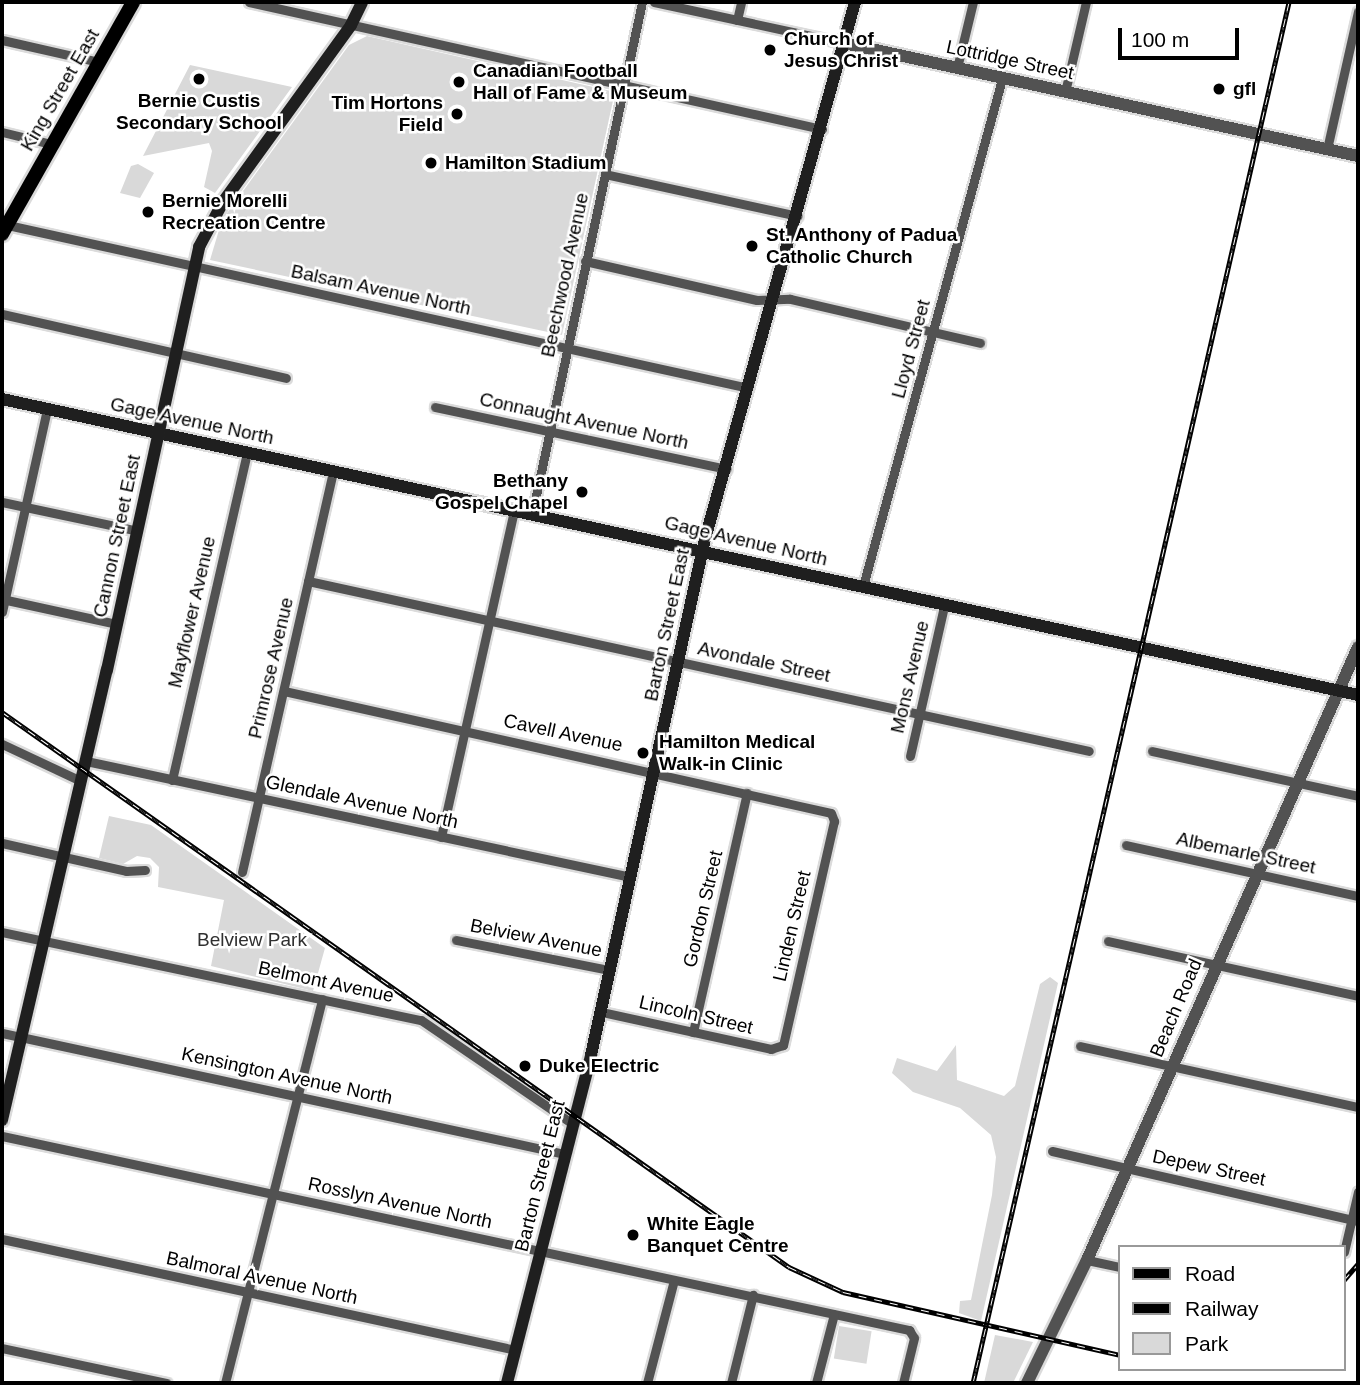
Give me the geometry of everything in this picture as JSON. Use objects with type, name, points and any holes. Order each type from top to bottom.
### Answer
[{"type":"main road","name":"King Street East","points":[[4,228],[133,2]]},
{"type":"main road","name":"Cannon Street East","points":[[2,1120],[138,531],[194,267],[206,229],[351,25],[362,2]]},
{"type":"main road","name":"Barton Street East","points":[[507,1383],[601,1012],[702,551],[822,129],[855,2]]},
{"type":"main road","name":"Gage Avenue North","points":[[2,400],[1358,695]]},
{"type":"street","points":[[249,2],[822,129]]},
{"type":"street","name":"Beechwood Avenue","points":[[532,514],[642,2]]},
{"type":"street","name":"Lottridge Street","points":[[654,2],[1358,156]]},
{"type":"street","points":[[737,20],[741,2]]},
{"type":"street","points":[[957,68],[973,2]]},
{"type":"street","points":[[1065,92],[1086,2]]},
{"type":"street","points":[[1327,149],[1358,11]]},
{"type":"street","points":[[2,40],[99,62]]},
{"type":"street","name":"Lloyd Street","points":[[863,586],[1002,79]]},
{"type":"street","points":[[2,132],[51,144]]},
{"type":"street","points":[[605,174],[797,216]]},
{"type":"street","name":"Balsam Avenue North","points":[[4,228],[748,388]]},
{"type":"street","points":[[585,261],[757,300],[790,299],[980,343]]},
{"type":"street","points":[[2,314],[286,377]]},
{"type":"street","name":"Connaught Avenue North","points":[[435,407],[726,469]]},
{"type":"street","points":[[2,612],[47,409]]},
{"type":"street","name":"Mayflower Avenue","points":[[172,780],[247,452]]},
{"type":"street","name":"Primrose Avenue","points":[[242,872],[333,471]]},
{"type":"street","points":[[2,502],[138,531]]},
{"type":"street","points":[[441,837],[514,511]]},
{"type":"street","name":"Avondale Street","points":[[308,581],[1089,751]]},
{"type":"street","points":[[3,600],[117,624]]},
{"type":"street","name":"Mons Avenue","points":[[910,756],[944,606]]},
{"type":"street","name":"Beach Road","points":[[1027,1383],[1087,1260],[1256,872],[1358,647]]},
{"type":"street","name":"Cavell Avenue","points":[[284,691],[824,809],[832,816]]},
{"type":"street","points":[[2,744],[81,781]]},
{"type":"street","points":[[1152,751],[1358,796]]},
{"type":"street","name":"Glendale Avenue North","points":[[86,761],[631,877]]},
{"type":"street","name":"Gordon Street","points":[[693,1032],[747,793]]},
{"type":"street","name":"Linden Street","points":[[783,1045],[832,816]]},
{"type":"street","points":[[2,843],[126,871],[145,870]]},
{"type":"street","name":"Albemarle Street","points":[[1126,845],[1358,895]]},
{"type":"street","name":"Belmont Avenue","points":[[2,932],[421,1020],[573,1125]]},
{"type":"street","name":"Belview Avenue","points":[[456,940],[609,971]]},
{"type":"street","points":[[1108,942],[1358,996]]},
{"type":"street","points":[[225,1383],[322,999]]},
{"type":"street","name":"Lincoln Street","points":[[601,1012],[771,1049],[783,1045]]},
{"type":"street","name":"Kensington Avenue North","points":[[2,1033],[565,1154]]},
{"type":"street","points":[[1080,1046],[1358,1107]]},
{"type":"street","name":"Rosslyn Avenue North","points":[[2,1136],[754,1296],[913,1334],[903,1383]]},
{"type":"street","name":"Depew Street","points":[[1052,1151],[1355,1220]]},
{"type":"street","points":[[1346,1246],[1355,1220],[1358,1192]]},
{"type":"street","name":"Balmoral Avenue North","points":[[2,1240],[516,1350]]},
{"type":"street","points":[[1087,1260],[1118,1267]]},
{"type":"street","points":[[647,1383],[674,1280]]},
{"type":"street","points":[[731,1383],[754,1296]]},
{"type":"street","points":[[816,1383],[834,1314]]},
{"type":"street","points":[[2,1348],[166,1383]]},
{"type":"green space","name":"Hamilton Stadium","points":[[367,36],[611,91],[614,96],[562,335],[210,260],[222,220],[349,45]]},
{"type":"green space","points":[[190,65],[292,87],[215,193],[204,187],[212,151],[209,143],[143,156]]},
{"type":"green space","points":[[138,164],[154,173],[140,198],[120,193],[131,166]]},
{"type":"green space","name":"Belview Park","points":[[109,816],[151,825],[325,948],[313,991],[211,966],[224,900],[158,887],[159,867],[150,858],[137,856],[123,864],[99,858]]},
{"type":"green space","points":[[1050,977],[1058,983],[981,1321],[959,1313],[960,1301],[971,1300],[992,1195],[996,1157],[991,1135],[960,1108],[913,1092],[892,1073],[897,1058],[937,1071],[956,1045],[957,1080],[1004,1096],[1015,1086],[1040,984]]},
{"type":"green space","points":[[839,1326],[872,1331],[866,1364],[834,1359]]},
{"type":"green space","points":[[995,1335],[1033,1342],[1013,1383],[984,1383]]},
{"type":"railway","points":[[973,1383],[1289,2]]},
{"type":"railway","points":[[2,712],[789,1267],[843,1292],[1118,1355]]},
{"type":"railway","points":[[1346,1278],[1358,1264]]},
{"type":"place","name":"Church of Jesus Christ","points":[[770,50]]},
{"type":"place","name":"Bernie Custis Secondary School","points":[[199,79]]},
{"type":"place","name":"Canadian Football Hall of Fame & Museum","points":[[459,82]]},
{"type":"place","name":"gfl","points":[[1219,89]]},
{"type":"place","name":"Tim Hortons Field","points":[[457,114]]},
{"type":"place","name":"Hamilton Stadium","points":[[431,163]]},
{"type":"place","name":"Bernie Morelli Recreation Centre","points":[[148,212]]},
{"type":"place","name":"St. Anthony of Padua Catholic Church","points":[[752,246]]},
{"type":"place","name":"Bethany Gospel Chapel","points":[[582,492]]},
{"type":"place","name":"Hamilton Medical Walk-in Clinic","points":[[643,753]]},
{"type":"place","name":"Duke Electric","points":[[525,1066]]},
{"type":"place","name":"White Eagle Banquet Centre","points":[[633,1235]]}]
